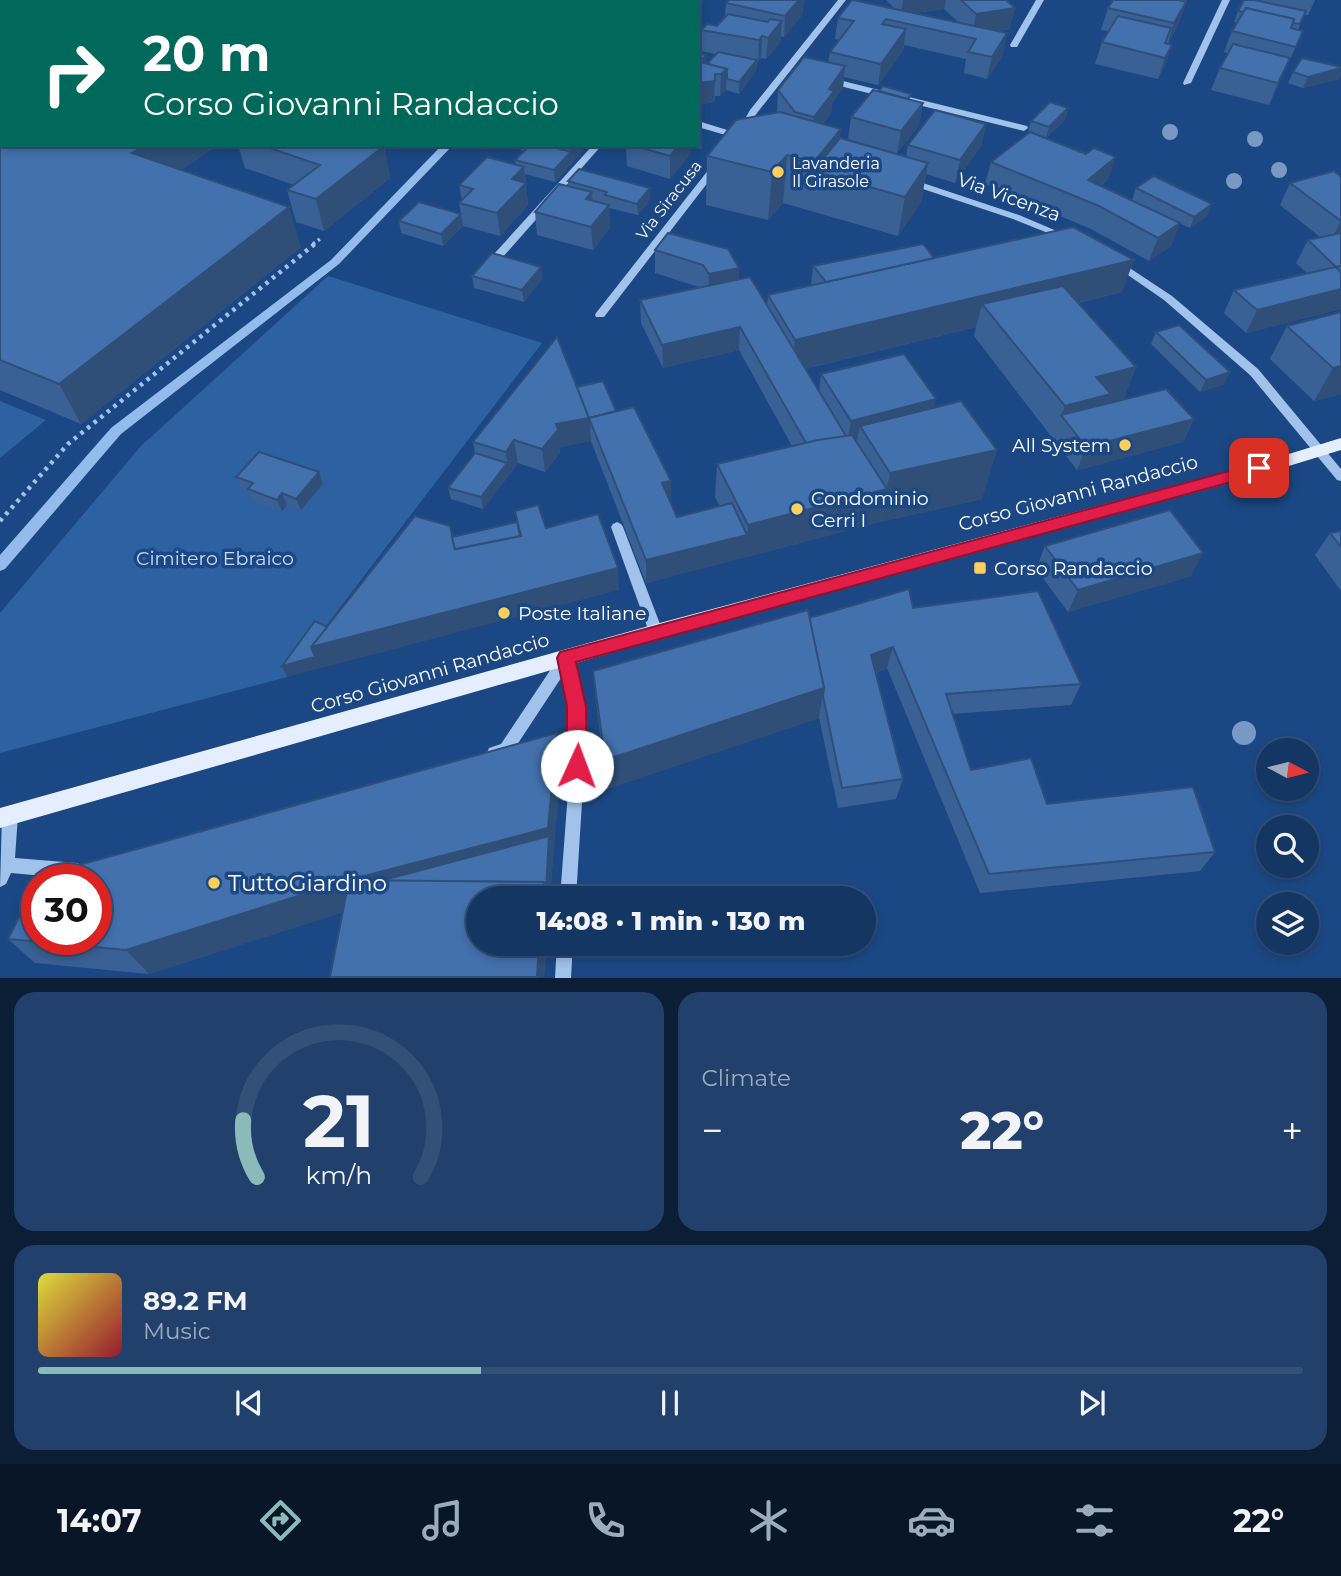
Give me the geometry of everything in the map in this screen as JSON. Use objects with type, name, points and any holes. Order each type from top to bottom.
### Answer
[{"type":"main road","name":"Corso Giovanni Randaccio","points":[[5,817],[656,632],[1341,444]]},
{"type":"street","points":[[737,139],[753,111],[842,0]]},
{"type":"street","points":[[1014,45],[1040,0]]},
{"type":"street","points":[[1187,83],[1227,0]]},
{"type":"street","points":[[786,70],[799,73]]},
{"type":"street","points":[[812,76],[1024,128]]},
{"type":"street","points":[[700,125],[737,139],[750,139]]},
{"type":"street","points":[[498,257],[596,147]]},
{"type":"street","name":"Via Siracusa","points":[[600,315],[726,153]]},
{"type":"street","name":"Via Vicenza","points":[[900,179],[1016,217],[1076,241]]},
{"type":"street","points":[[1108,258],[1168,298],[1254,372],[1341,477]]},
{"type":"street","points":[[617,527],[656,632]]},
{"type":"street","points":[[566,658],[576,706],[579,739],[569,886]]},
{"type":"street","points":[[4,872],[5,817]]},
{"type":"street","points":[[563,978],[564,956]]},
{"type":"lane","points":[[480,757],[506,749],[566,658]]},
{"type":"path","points":[[0,521],[68,444],[320,239]]},
{"type":"green space","name":"Cimitero Ebraico","points":[[328,276],[542,343],[287,677],[0,753],[0,613],[141,446]]},
{"type":"green space","points":[[0,401],[46,420],[0,458]]},
{"type":"building","points":[[729,0],[799,0],[785,16],[726,3]]},
{"type":"building","points":[[852,0],[1007,33],[992,57],[968,52],[976,39],[886,19],[882,24],[906,29],[881,64],[830,52],[854,21],[838,18]]},
{"type":"building","points":[[961,0],[1006,0],[1015,8],[976,14]]},
{"type":"building","points":[[1113,0],[1186,2],[1174,23],[1108,8]]},
{"type":"building","points":[[1244,0],[1306,11],[1300,24],[1292,23],[1294,19],[1246,8],[1244,12],[1238,11]]},
{"type":"building","points":[[1246,8],[1294,19],[1291,28],[1303,31],[1296,47],[1232,31]]},
{"type":"building","points":[[728,14],[768,22],[770,19],[782,21],[768,38],[762,36],[759,40],[701,30],[707,24],[717,26]]},
{"type":"building","points":[[1118,16],[1171,28],[1165,43],[1172,45],[1165,58],[1102,42]]},
{"type":"building","points":[[1233,44],[1290,58],[1278,83],[1220,68]]},
{"type":"building","points":[[718,52],[757,60],[739,82],[727,79],[727,69],[707,64]]},
{"type":"building","points":[[804,57],[845,66],[829,89],[834,91],[814,117],[795,112],[778,90]]},
{"type":"building","points":[[1302,58],[1341,68],[1308,77],[1293,72]]},
{"type":"building","points":[[700,62],[727,69],[721,74],[715,74],[715,81],[700,83]]},
{"type":"building","points":[[883,86],[911,94],[908,99],[879,91]]},
{"type":"building","points":[[873,90],[923,103],[901,131],[851,117]]},
{"type":"building","points":[[1050,102],[1068,108],[1049,127],[1031,121]]},
{"type":"building","points":[[935,110],[986,124],[960,160],[908,145]]},
{"type":"building","points":[[780,112],[841,129],[814,162],[787,155],[772,172],[707,156],[736,120]]},
{"type":"building","points":[[1030,132],[1086,154],[1094,148],[1116,157],[1088,180],[1180,223],[1158,238],[1099,206],[991,162]]},
{"type":"building","points":[[840,138],[928,163],[905,197],[813,171]]},
{"type":"building","points":[[0,147],[142,147],[132,153],[289,207],[59,384],[0,360]]},
{"type":"building","points":[[267,147],[383,147],[316,199],[287,190],[320,165]]},
{"type":"building","points":[[528,147],[553,147],[571,152],[554,170],[515,160]]},
{"type":"building","points":[[639,147],[677,147],[670,156]]},
{"type":"building","points":[[487,157],[524,167],[512,179],[526,183],[497,213],[459,203],[473,189],[459,185]]},
{"type":"building","points":[[579,169],[650,188],[637,204],[568,181]]},
{"type":"building","points":[[1334,171],[1341,177],[1341,221],[1290,183]]},
{"type":"building","points":[[1154,176],[1212,204],[1194,217],[1136,188]]},
{"type":"building","points":[[559,184],[592,192],[586,199],[609,205],[591,227],[535,212]]},
{"type":"building","points":[[419,202],[461,214],[441,234],[399,221]]},
{"type":"building","points":[[1073,227],[1134,260],[795,340],[768,295]]},
{"type":"building","points":[[668,233],[728,249],[739,268],[709,274],[703,265],[655,250]]},
{"type":"building","points":[[1341,233],[1341,266],[1336,267],[1308,240]]},
{"type":"building","points":[[923,244],[934,258],[826,282],[813,266]]},
{"type":"building","points":[[492,253],[541,267],[522,290],[472,276]]},
{"type":"building","points":[[1336,267],[1341,273],[1341,289],[1257,310],[1234,290]]},
{"type":"building","points":[[750,277],[846,436],[806,443],[740,327],[662,345],[640,300]]},
{"type":"building","points":[[1063,286],[1136,367],[1096,377],[1111,394],[1065,406],[982,304]]},
{"type":"building","points":[[1341,312],[1341,366],[1333,368],[1287,326]]},
{"type":"building","points":[[1179,325],[1230,372],[1206,380],[1156,332]]},
{"type":"building","points":[[557,337],[589,418],[556,424],[558,430],[542,449],[514,440],[506,452],[473,442]]},
{"type":"building","points":[[904,354],[936,399],[851,421],[821,374]]},
{"type":"building","points":[[603,381],[616,411],[589,418],[577,387]]},
{"type":"building","points":[[1166,389],[1194,419],[1086,447],[1061,415]]},
{"type":"building","points":[[961,401],[997,450],[890,473],[860,426]]},
{"type":"building","points":[[634,407],[671,481],[662,483],[677,517],[732,503],[747,535],[646,560],[589,418]]},
{"type":"building","points":[[852,435],[887,489],[748,525],[717,464],[818,440]]},
{"type":"building","points":[[259,452],[319,472],[296,499],[282,493],[277,500],[248,489],[253,483],[236,477]]},
{"type":"building","points":[[475,453],[507,463],[481,497],[448,488]]},
{"type":"building","points":[[538,505],[546,528],[598,514],[618,568],[311,647],[415,516],[450,526],[455,549],[521,536],[515,511]]},
{"type":"building","points":[[1170,510],[1203,553],[1078,590],[1045,546]]},
{"type":"building","points":[[517,522],[520,536],[455,549],[452,537]]},
{"type":"building","points":[[1341,531],[1341,547],[1330,533]]},
{"type":"building","points":[[909,589],[913,608],[1038,591],[1081,684],[946,694],[971,770],[1031,758],[1047,804],[1193,787],[1215,852],[989,874],[893,647],[871,655],[903,779],[842,788],[809,618]]},
{"type":"building","points":[[808,610],[824,688],[605,760],[593,671]]},
{"type":"building","points":[[315,621],[327,627],[311,647],[315,657],[282,666]]},
{"type":"building","points":[[557,733],[548,828],[349,880],[126,950],[112,949],[112,864],[82,864]]},
{"type":"building","points":[[549,836],[546,886],[544,882],[380,881]]},
{"type":"building","points":[[349,880],[544,882],[544,886],[466,886],[466,956],[538,956],[537,977],[330,977]]},
{"type":"building","points":[[21,913],[21,940],[8,939]]},
{"type":"waterway","points":[[0,565],[116,431],[335,262],[446,147]]},
{"type":"place","name":"Lavanderia Il Girasole","points":[[778,172]]},
{"type":"place","name":"All System","points":[[1125,445]]},
{"type":"place","name":"Condominio Cerri I","points":[[797,509]]},
{"type":"place","name":"Corso Randaccio","points":[[980,568]]},
{"type":"place","name":"Poste Italiane","points":[[504,613]]},
{"type":"place","name":"TuttoGiardino","points":[[214,883]]},
{"type":"route","points":[[577,766],[579,739],[576,706],[566,658],[1259,468]]}]
